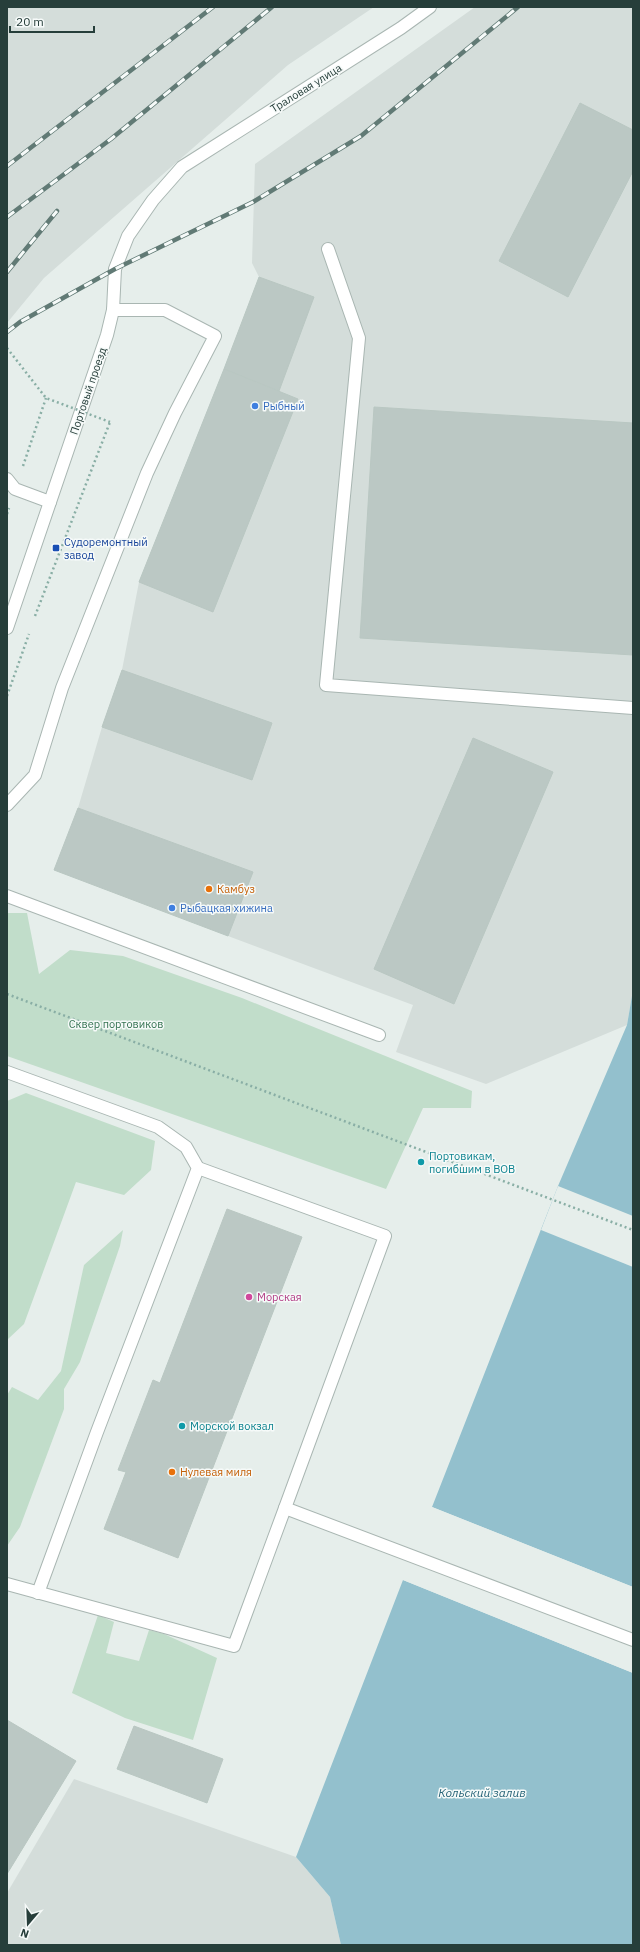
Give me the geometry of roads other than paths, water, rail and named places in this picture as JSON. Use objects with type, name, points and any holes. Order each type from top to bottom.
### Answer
[{"type":"street","name":"Траловая улица","points":[[182,167],[401,28],[430,7]]},
{"type":"street","name":"Портовый проезд","points":[[7,628],[107,334],[113,310],[115,269],[128,236],[153,200],[182,167]]},
{"type":"street","points":[[328,249],[359,338],[326,685],[633,708]]},
{"type":"street","points":[[7,805],[35,775],[62,688],[147,474],[175,413],[215,336],[165,310],[113,310]]},
{"type":"street","points":[[7,479],[15,489],[50,502]]},
{"type":"street","points":[[7,896],[379,1035]]},
{"type":"street","points":[[7,1072],[158,1127],[186,1147],[198,1168],[385,1236],[234,1646],[7,1584]]},
{"type":"street","points":[[38,1593],[97,1432],[198,1168]]},
{"type":"street","points":[[285,1508],[633,1640]]},
{"type":"water","points":[[633,990],[633,1587],[432,1507],[558,1186],[627,1025]]},
{"type":"water","name":"Кольский залив","points":[[403,1580],[633,1673],[633,1945],[341,1945],[330,1897],[296,1857]]},
{"type":"railway","points":[[7,166],[213,7]]},
{"type":"railway","points":[[7,217],[111,139],[272,7]]},
{"type":"railway","points":[[7,332],[20,322],[115,269],[253,202],[361,136],[518,7]]},
{"type":"railway","points":[[7,272],[57,211]]},
{"type":"place","name":"Рыбный","points":[[255,406]]},
{"type":"place","name":"Судоремонтный завод","points":[[56,548]]},
{"type":"place","name":"Камбуз","points":[[209,889]]},
{"type":"place","name":"Рыбацкая хижина","points":[[172,908]]},
{"type":"place","name":"Портовикам, погибшим в ВОВ","points":[[421,1162]]},
{"type":"place","name":"Морская","points":[[249,1297]]},
{"type":"place","name":"Морской вокзал","points":[[182,1426]]},
{"type":"place","name":"Нулевая миля","points":[[172,1472]]},
{"type":"park label","name":"Сквер портовиков","points":[[116,1024]]}]
